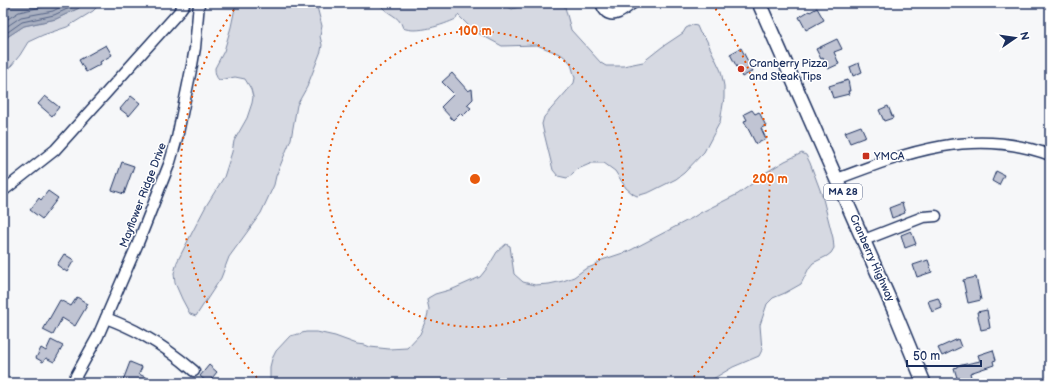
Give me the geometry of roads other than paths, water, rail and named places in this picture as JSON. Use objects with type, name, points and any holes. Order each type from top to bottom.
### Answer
[{"type":"main road","name":"Cranberry Highway","points":[[759,3],[864,240],[924,383]]},
{"type":"street","points":[[3,191],[36,166],[63,141],[178,13],[185,3]]},
{"type":"street","name":"Mayflower Ridge Drive","points":[[72,383],[96,342],[138,243],[170,162],[177,138],[195,48],[199,3]]},
{"type":"street","points":[[601,3],[605,12],[612,15],[621,13],[633,3]]},
{"type":"street","points":[[837,179],[902,156],[953,144],[976,142],[998,143],[1027,148],[1050,155]]},
{"type":"street","points":[[864,240],[923,217],[936,216]]},
{"type":"street","points":[[106,318],[136,331],[169,351],[194,370]]},
{"type":"water","points":[[3,3],[83,3],[79,8],[56,19],[24,26],[7,37],[3,47]]},
{"type":"place","name":"Cranberry Pizza and Steak Tips","points":[[741,69]]},
{"type":"place","name":"YMCA","points":[[866,156]]}]
